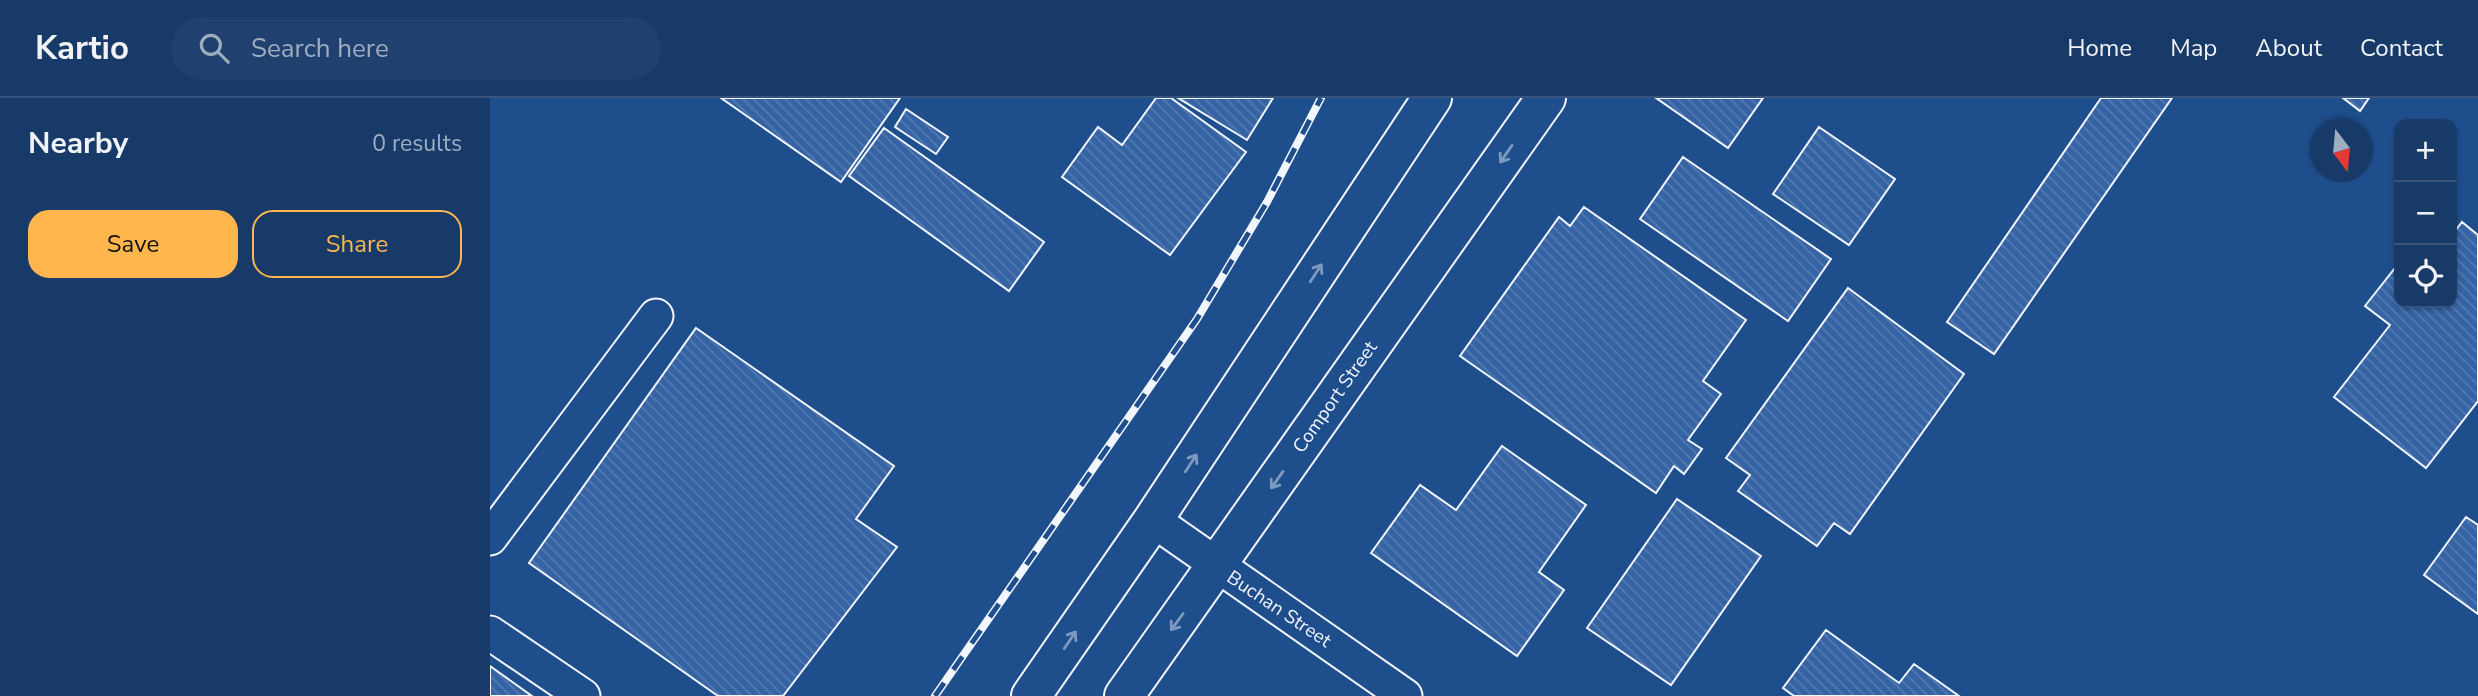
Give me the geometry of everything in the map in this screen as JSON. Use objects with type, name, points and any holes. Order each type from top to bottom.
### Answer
[{"type":"highway","points":[[1031,696],[1153,520],[1432,98]]},
{"type":"highway","name":"Comport Street","points":[[1124,696],[1546,98]]},
{"type":"street","points":[[490,538],[656,316]]},
{"type":"street","name":"Buchan Street","points":[[1153,520],[1405,696]]},
{"type":"street","points":[[490,633],[583,696]]},
{"type":"building","points":[[721,98],[900,98],[841,182]]},
{"type":"building","points":[[1156,98],[1171,98],[1246,152],[1170,255],[1062,177],[1098,127],[1122,145]]},
{"type":"building","points":[[1178,98],[1273,98],[1247,140]]},
{"type":"building","points":[[1656,98],[1763,98],[1728,148]]},
{"type":"building","points":[[2101,98],[2172,98],[1994,354],[1947,322]]},
{"type":"building","points":[[2343,98],[2369,98],[2360,111]]},
{"type":"building","points":[[906,109],[948,137],[936,154],[895,127]]},
{"type":"building","points":[[1819,127],[1895,179],[1849,245],[1773,194]]},
{"type":"building","points":[[884,128],[1044,242],[1009,291],[849,176]]},
{"type":"building","points":[[1683,157],[1831,259],[1788,321],[1640,219]]},
{"type":"building","points":[[1584,207],[1746,320],[1703,381],[1721,394],[1688,440],[1702,449],[1684,474],[1674,466],[1656,493],[1460,356],[1559,217],[1570,226]]},
{"type":"building","points":[[2462,222],[2478,235],[2478,401],[2426,468],[2334,397],[2390,325],[2365,306],[2394,269],[2394,308],[2457,308],[2457,228]]},
{"type":"building","points":[[1848,288],[1964,374],[1850,534],[1834,523],[1817,546],[1738,491],[1750,475],[1726,458]]},
{"type":"building","points":[[696,328],[894,466],[856,519],[897,547],[783,696],[718,696],[529,563]]},
{"type":"building","points":[[1502,446],[1586,505],[1539,572],[1564,590],[1517,656],[1371,553],[1420,485],[1456,510]]},
{"type":"building","points":[[1677,499],[1761,556],[1671,685],[1587,628]]},
{"type":"building","points":[[2466,517],[2478,525],[2478,614],[2424,575]]},
{"type":"building","points":[[1826,630],[1899,683],[1914,664],[1959,696],[1794,696],[1783,688]]},
{"type":"building","points":[[490,666],[532,696],[490,696]]},
{"type":"railway","points":[[935,696],[1197,319],[1267,202],[1321,98]]}]
